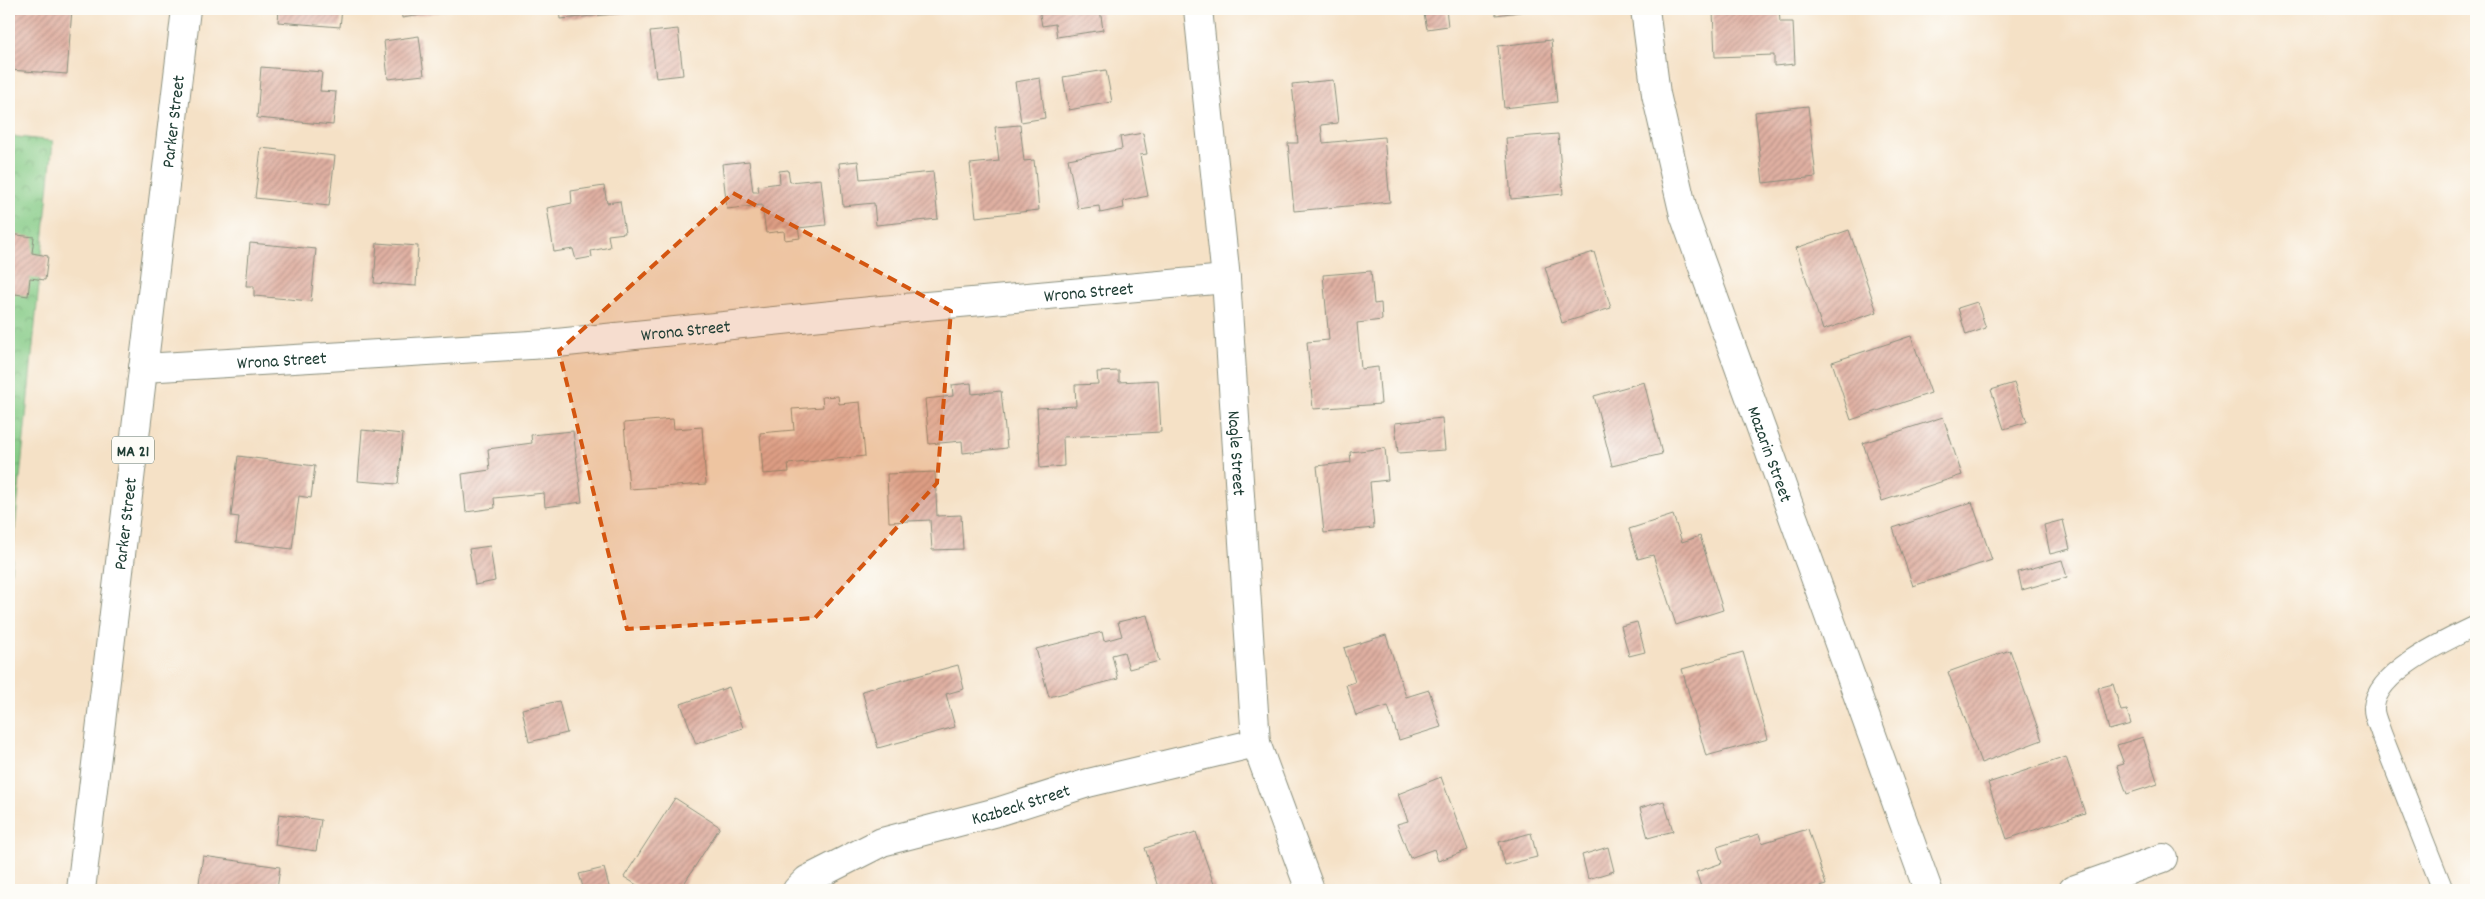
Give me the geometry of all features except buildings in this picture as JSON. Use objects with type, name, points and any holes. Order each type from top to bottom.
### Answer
[{"type":"street","name":"Parker Street","points":[[81,890],[186,9]]},
{"type":"street","name":"Nagle Street","points":[[1198,9],[1226,279],[1256,743],[1310,890]]},
{"type":"street","name":"Mazarin Street","points":[[1645,9],[1656,94],[1684,215],[1928,890]]},
{"type":"street","name":"Wrona Street","points":[[143,368],[547,344],[871,311],[1226,279]]},
{"type":"street","name":"Kazbeck Street","points":[[797,890],[807,880],[882,842],[997,812],[1088,783],[1256,743]]},
{"type":"street","points":[[2073,890],[2163,858]]},
{"type":"lane","points":[[2443,890],[2380,733],[2374,708],[2385,681],[2430,649],[2476,626]]},
{"type":"highlighted area","points":[[733,193],[951,311],[937,483],[815,618],[627,629],[559,351]]},
{"type":"green space","points":[[9,136],[53,141],[9,591]]}]
